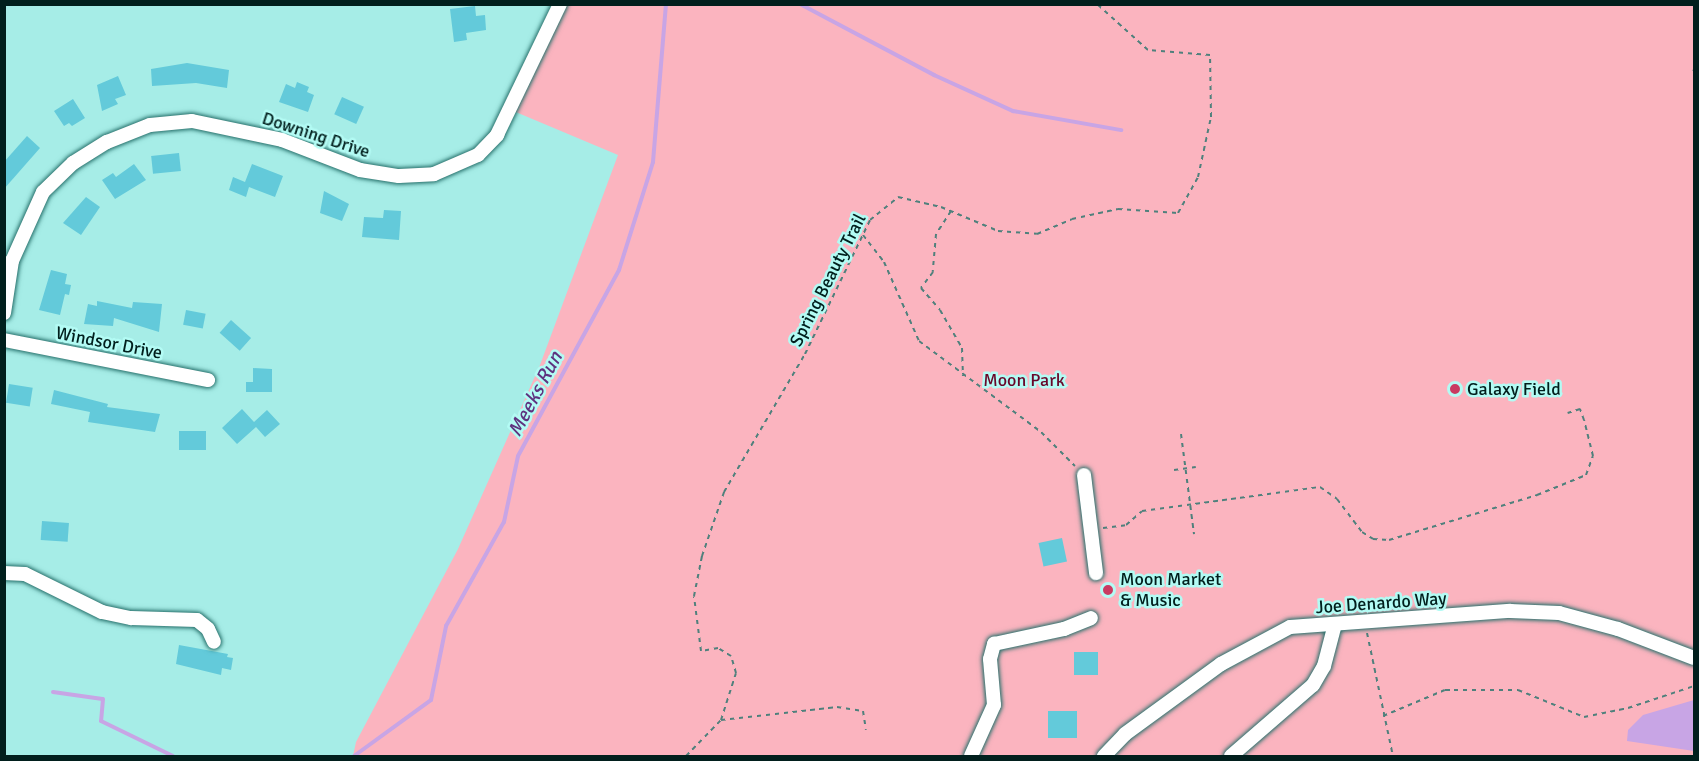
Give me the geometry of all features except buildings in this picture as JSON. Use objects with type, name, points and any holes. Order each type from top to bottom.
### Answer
[{"type":"street","name":"Downing Drive","points":[[4,313],[12,261],[44,192],[73,163],[107,142],[150,125],[192,121],[282,140],[360,170],[399,176],[434,174],[478,155],[497,135],[560,4]]},
{"type":"street","name":"Windsor Drive","points":[[4,340],[208,380]]},
{"type":"street","points":[[1084,475],[1096,573]]},
{"type":"street","points":[[4,573],[25,574],[102,612],[131,618],[197,620],[208,629],[214,642]]},
{"type":"street","name":"Joe Denardo Way","points":[[1104,756],[1125,734],[1221,664],[1290,627],[1510,611],[1559,613],[1618,629],[1695,658]]},
{"type":"street","points":[[971,756],[994,705],[990,659],[994,644],[1055,632],[1091,618]]},
{"type":"street","points":[[1231,756],[1313,685],[1324,666],[1335,624]]},
{"type":"path","name":"Spring Beauty Trail","points":[[686,756],[721,720],[731,700],[736,673],[731,656],[718,648],[701,651],[694,597],[702,556],[724,492],[805,354],[870,220],[898,197],[951,211],[998,231],[1036,234],[1071,219],[1118,209],[1178,213],[1198,177],[1211,117],[1210,55],[1148,50],[1097,4]]},
{"type":"path","points":[[951,211],[936,234],[933,272],[921,288],[940,310],[962,348],[963,376]]},
{"type":"path","points":[[863,235],[884,262],[919,341],[1041,432],[1084,475]]},
{"type":"path","points":[[1091,529],[1126,525],[1142,512],[1320,487],[1337,499],[1362,532],[1373,539],[1389,540],[1537,495],[1586,475],[1593,456],[1584,420],[1580,409],[1568,413]]},
{"type":"path","points":[[1181,434],[1194,534]]},
{"type":"path","points":[[1174,470],[1196,468]]},
{"type":"path","points":[[1364,622],[1393,756]]},
{"type":"path","points":[[1383,716],[1445,690],[1518,690],[1584,717],[1628,708],[1695,686]]},
{"type":"path","points":[[721,720],[837,707],[863,711],[866,730]]},
{"type":"green space","name":"Moon Park","points":[[554,5],[1694,5],[1694,756],[353,756],[356,742],[458,549],[540,365],[618,155],[506,108]]},
{"type":"shaded area","points":[[1694,700],[1694,751],[1627,741],[1628,730],[1643,715]]},
{"type":"waterway","name":"Meeks Run","points":[[354,756],[431,700],[446,626],[504,522],[518,456],[619,270],[653,162],[666,4]]},
{"type":"waterway","points":[[711,4],[732,4]]},
{"type":"waterway","points":[[800,4],[934,75],[1013,111],[1121,130]]},
{"type":"waterway","points":[[53,692],[103,699],[101,721],[173,756]]},
{"type":"place","name":"Galaxy Field","points":[[1455,389]]},
{"type":"place","name":"Moon Market & Music","points":[[1108,590]]}]
